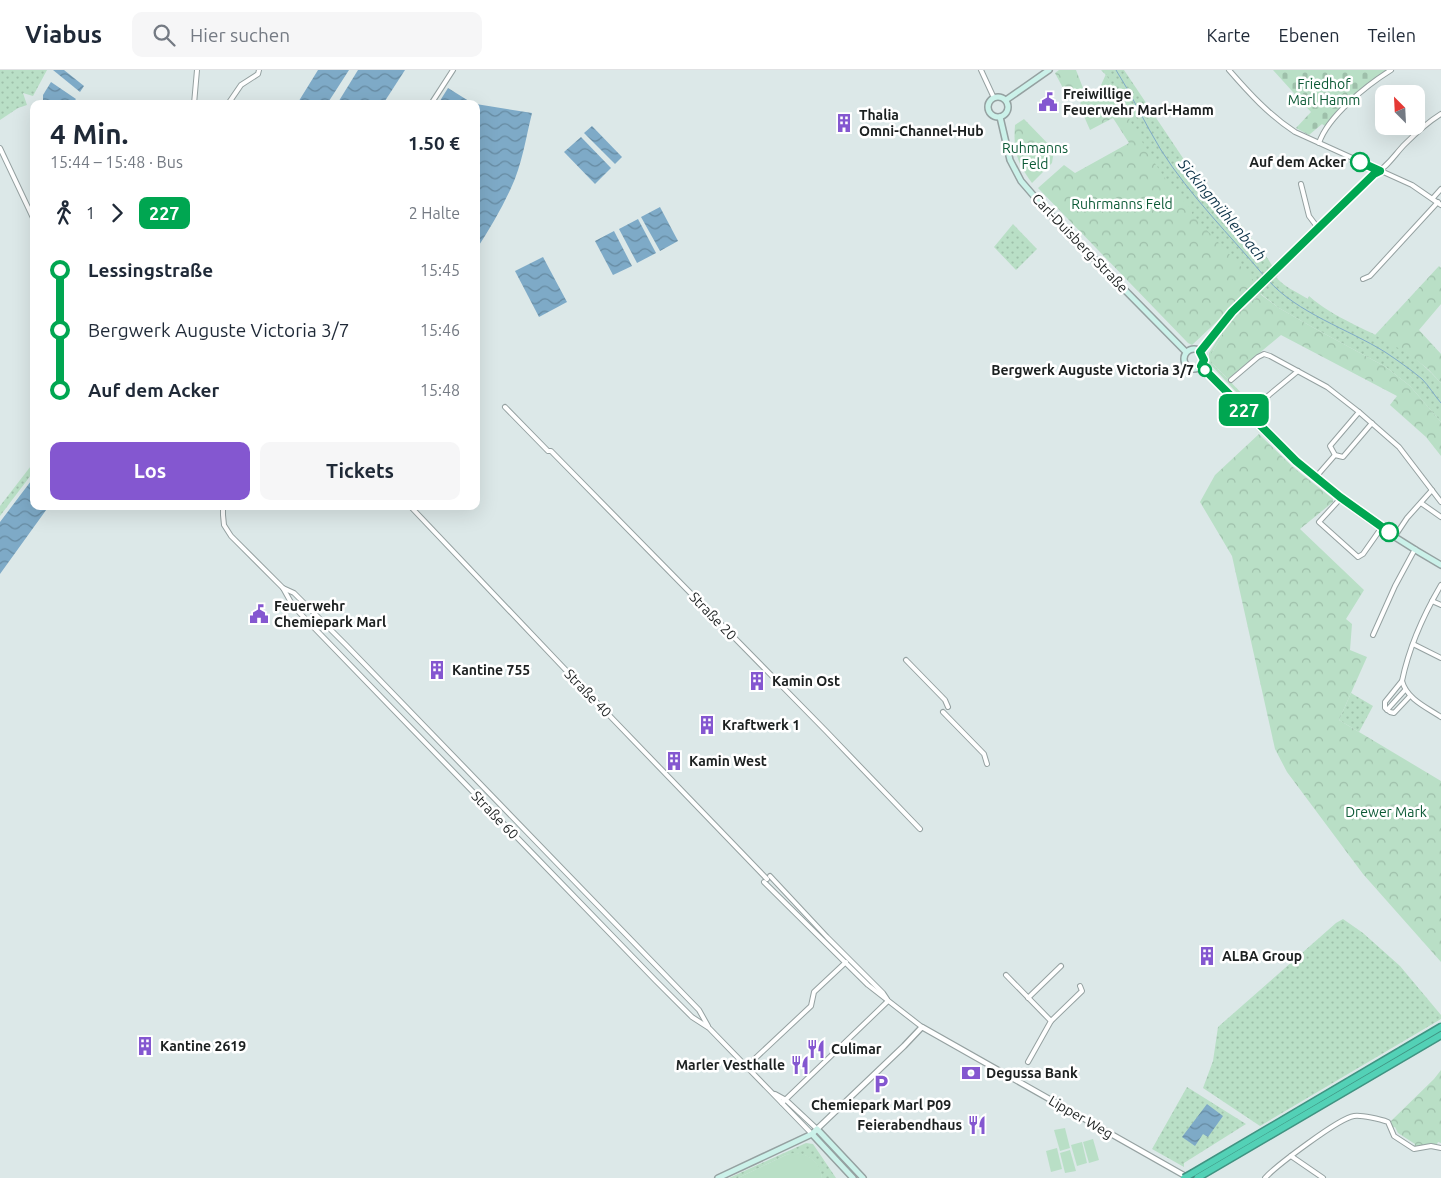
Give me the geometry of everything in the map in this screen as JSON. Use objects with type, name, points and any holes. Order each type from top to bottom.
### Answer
[{"type":"highway","points":[[1194,1176],[1441,1027]]},
{"type":"highway","points":[[1184,1178],[1194,1176],[1441,1035]]},
{"type":"main road","points":[[1006,100],[1049,70]]},
{"type":"main road","points":[[1000,97],[1006,100],[1009,105],[1005,115],[1000,118],[993,116],[989,111],[989,103],[994,98],[1000,97]]},
{"type":"main road","name":"Carl-Duisberg-Straße","points":[[1000,118],[1010,160],[1021,181],[1046,210],[1186,352]]},
{"type":"main road","points":[[1193,349],[1200,352],[1204,360],[1201,366],[1193,369],[1187,367],[1184,360],[1186,352],[1193,349]]},
{"type":"main road","points":[[1201,366],[1260,427],[1315,478],[1395,536],[1441,565]]},
{"type":"main road","points":[[718,1178],[812,1134],[817,1129],[863,1178]]},
{"type":"main road","points":[[812,1134],[853,1178]]},
{"type":"street","points":[[194,100],[197,70]]},
{"type":"street","points":[[231,100],[241,85],[258,74],[260,70]]},
{"type":"street","points":[[434,100],[453,70]]},
{"type":"street","points":[[981,70],[994,98]]},
{"type":"street","points":[[1229,70],[1262,107],[1294,132],[1412,185],[1440,203],[1370,276],[1363,279]]},
{"type":"street","points":[[1319,143],[1326,128],[1345,106],[1391,70]]},
{"type":"street","points":[[1200,352],[1232,312],[1266,278],[1374,174],[1380,171],[1406,143],[1441,114]]},
{"type":"street","points":[[0,148],[30,212]]},
{"type":"street","points":[[1301,184],[1310,216],[1318,228]]},
{"type":"street","points":[[1433,198],[1441,189]]},
{"type":"street","points":[[1231,380],[1264,354],[1327,387],[1399,447],[1441,502]]},
{"type":"street","points":[[1257,405],[1298,371]]},
{"type":"street","name":"Straße 20","points":[[505,407],[548,452],[551,451],[639,540],[920,829]]},
{"type":"street","points":[[1359,412],[1330,446],[1335,455],[1343,457],[1372,423]]},
{"type":"street","points":[[1315,478],[1335,455]]},
{"type":"street","points":[[1395,536],[1407,518],[1432,490]]},
{"type":"street","points":[[1341,498],[1319,522],[1358,557],[1363,554],[1382,527]]},
{"type":"street","points":[[1421,503],[1441,517]]},
{"type":"street","name":"Straße 60","points":[[223,510],[224,525],[235,540],[283,588],[291,604],[692,1017],[709,1028],[770,1091],[784,1101]]},
{"type":"street","name":"Straße 40","points":[[414,510],[845,963],[869,983]]},
{"type":"street","points":[[1373,634],[1395,586],[1415,549]]},
{"type":"street","points":[[1410,696],[1397,711],[1392,713],[1385,708],[1385,702],[1402,681],[1413,644],[1441,585]]},
{"type":"street","points":[[283,588],[294,593],[342,641],[699,1010],[709,1028]]},
{"type":"street","points":[[1432,601],[1441,605]]},
{"type":"street","points":[[1413,644],[1441,658]]},
{"type":"street","points":[[906,660],[945,700],[948,707]]},
{"type":"street","points":[[1402,681],[1405,690],[1410,696],[1441,717]]},
{"type":"street","points":[[1387,710],[1405,690]]},
{"type":"street","points":[[943,712],[984,754],[987,764]]},
{"type":"street","points":[[767,879],[849,959],[869,983],[883,993],[888,1001],[922,1027],[817,1129],[784,1101]]},
{"type":"street","points":[[746,1067],[811,1006],[814,992],[849,959]]},
{"type":"street","points":[[1028,998],[1061,966]]},
{"type":"street","points":[[1006,976],[1051,1021]]},
{"type":"street","points":[[1028,1062],[1051,1021],[1082,991],[1080,986]]},
{"type":"street","points":[[784,1101],[888,1001]]},
{"type":"street","name":"Lipper Weg","points":[[922,1027],[1194,1176]]},
{"type":"street","points":[[784,1101],[812,1134]]},
{"type":"street","points":[[1265,1178],[1282,1162],[1339,1122],[1354,1116],[1388,1122],[1394,1136],[1414,1149],[1431,1146],[1441,1148]]},
{"type":"street","points":[[1291,1156],[1323,1178]]},
{"type":"green space","points":[[0,70],[47,70],[33,96],[23,93],[27,105],[18,108],[0,120]]},
{"type":"green space","points":[[1059,70],[1076,70],[1083,88],[1072,96],[1064,90],[1055,73]]},
{"type":"green space","points":[[1101,70],[1124,70],[1203,188],[1216,202],[1220,211],[1224,209],[1242,226],[1273,267],[1227,312],[1232,305],[1191,213],[1192,211],[1173,190],[1154,164],[1124,110],[1122,111],[1111,90],[1111,85],[1106,75]]},
{"type":"green space","name":"Friedhof Marl Hamm","points":[[1273,70],[1388,70],[1339,110],[1325,126],[1322,124],[1309,135],[1296,128],[1311,112]]},
{"type":"green space","name":"Ruhrmanns Feld","points":[[1106,74],[1121,111],[1124,110],[1152,159],[1173,190],[1193,211],[1191,213],[1255,282],[1192,345],[1038,188],[1064,165],[1075,173],[1129,143],[1113,118],[1090,130],[1080,107],[1082,91],[1087,86],[1097,99],[1097,94]]},
{"type":"green space","name":"Ruhmanns Feld","points":[[1024,119],[1054,150],[1052,163],[1032,183],[1017,156],[1015,142],[1015,125]]},
{"type":"green space","points":[[1013,224],[1037,249],[1016,270],[994,247]]},
{"type":"green space","points":[[1439,266],[1441,268],[1441,304],[1419,330],[1441,354],[1441,383],[1428,369],[1407,353],[1375,335]]},
{"type":"green space","points":[[1276,274],[1279,281],[1291,289],[1308,299],[1309,296],[1341,318],[1400,348],[1422,364],[1441,383],[1441,422],[1410,386],[1386,367],[1279,308],[1261,294],[1237,313],[1212,353],[1212,363],[1256,408],[1253,410],[1209,363],[1209,353],[1232,316]]},
{"type":"green space","points":[[1260,294],[1279,308],[1386,367],[1410,386],[1441,422],[1441,456],[1426,437],[1390,405],[1397,396],[1281,335],[1228,379],[1212,363],[1212,353],[1237,313]]},
{"type":"green space","name":"Drewer Mark","points":[[1259,434],[1294,468],[1333,499],[1333,502],[1300,529],[1364,590],[1346,619],[1352,624],[1350,650],[1367,657],[1339,720],[1441,781],[1441,962],[1363,874],[1287,772],[1275,749],[1232,556],[1200,502],[1215,475]]},
{"type":"green space","points":[[30,467],[30,476],[0,516],[0,506]]},
{"type":"green space","points":[[1351,693],[1373,706],[1359,732],[1339,720]]},
{"type":"green space","points":[[1343,919],[1363,933],[1400,966],[1441,1015],[1441,1019],[1260,1126],[1203,1088],[1213,1061],[1218,1027],[1336,923]]},
{"type":"green space","points":[[1441,1070],[1441,1143],[1414,1147],[1415,1144],[1398,1133],[1395,1127],[1392,1128],[1391,1121]]},
{"type":"green space","points":[[1187,1087],[1246,1124],[1184,1163],[1184,1167],[1152,1149]]},
{"type":"green space","points":[[1065,1128],[1070,1148],[1060,1151],[1054,1130]]},
{"type":"green space","points":[[1093,1139],[1099,1160],[1089,1163],[1083,1142]]},
{"type":"green space","points":[[1082,1142],[1087,1163],[1077,1166],[1071,1145]]},
{"type":"green space","points":[[806,1143],[813,1144],[836,1178],[822,1178],[814,1161],[805,1155],[793,1154],[786,1155],[738,1178],[729,1178]]},
{"type":"green space","points":[[1057,1148],[1062,1169],[1051,1172],[1046,1151]]},
{"type":"green space","points":[[1070,1150],[1076,1171],[1065,1173],[1060,1153]]},
{"type":"green space","points":[[799,1153],[813,1160],[819,1167],[822,1178],[738,1178],[786,1155]]},
{"type":"water","points":[[53,70],[64,70],[84,86],[80,92]]},
{"type":"water","points":[[318,70],[349,70],[330,100],[299,100]]},
{"type":"water","points":[[358,70],[405,70],[386,100],[339,100]]},
{"type":"water","points":[[51,82],[76,99],[43,100],[43,95]]},
{"type":"water","points":[[448,88],[467,100],[440,100]]},
{"type":"water","points":[[480,105],[532,113],[515,179],[480,243]]},
{"type":"water","points":[[592,126],[622,157],[615,164],[584,133]]},
{"type":"water","points":[[581,137],[611,168],[595,184],[564,152]]},
{"type":"water","points":[[660,207],[678,241],[660,251],[641,217]]},
{"type":"water","points":[[638,219],[656,253],[637,263],[619,229]]},
{"type":"water","points":[[614,231],[632,266],[613,275],[595,241]]},
{"type":"water","points":[[543,257],[567,302],[539,317],[515,271]]},
{"type":"water","points":[[30,482],[30,510],[46,510],[0,574],[0,522]]},
{"type":"water","points":[[1207,1104],[1223,1116],[1208,1137],[1203,1134],[1195,1146],[1182,1137]]},
{"type":"waterway","name":"Sickingmühlenbach","points":[[1116,70],[1172,167],[1197,199],[1265,277]]},
{"type":"waterway","name":"Sickingmühlenbach","points":[[1268,280],[1293,302],[1371,344],[1404,365],[1422,379],[1441,403]]},
{"type":"bus line","name":"227","points":[[1360,162],[1380,171],[1374,174],[1232,312],[1200,352],[1204,360],[1201,366],[1260,427],[1315,478],[1389,532]]},
{"type":"place","name":"Freiwillige Feuerwehr Marl-Hamm","points":[[1048,102]]},
{"type":"place","name":"Thalia Omni-Channel-Hub","points":[[844,123]]},
{"type":"place","name":"Auf dem Acker","points":[[1360,162]]},
{"type":"place","name":"Bergwerk Auguste Victoria 3/7","points":[[1205,370]]},
{"type":"place","name":"Feuerwehr Chemiepark Marl","points":[[259,614]]},
{"type":"place","name":"Kantine 755","points":[[437,670]]},
{"type":"place","name":"Kamin Ost","points":[[757,681]]},
{"type":"place","name":"Kraftwerk 1","points":[[707,725]]},
{"type":"place","name":"Kamin West","points":[[674,761]]},
{"type":"place","name":"ALBA Group","points":[[1207,956]]},
{"type":"place","name":"Kantine 2619","points":[[145,1046]]},
{"type":"place","name":"Culimar","points":[[816,1049]]},
{"type":"place","name":"Marler Vesthalle","points":[[800,1065]]},
{"type":"place","name":"Degussa Bank","points":[[971,1073]]},
{"type":"place","name":"Chemiepark Marl P09","points":[[881,1084]]},
{"type":"place","name":"Feierabendhaus","points":[[977,1125]]}]
